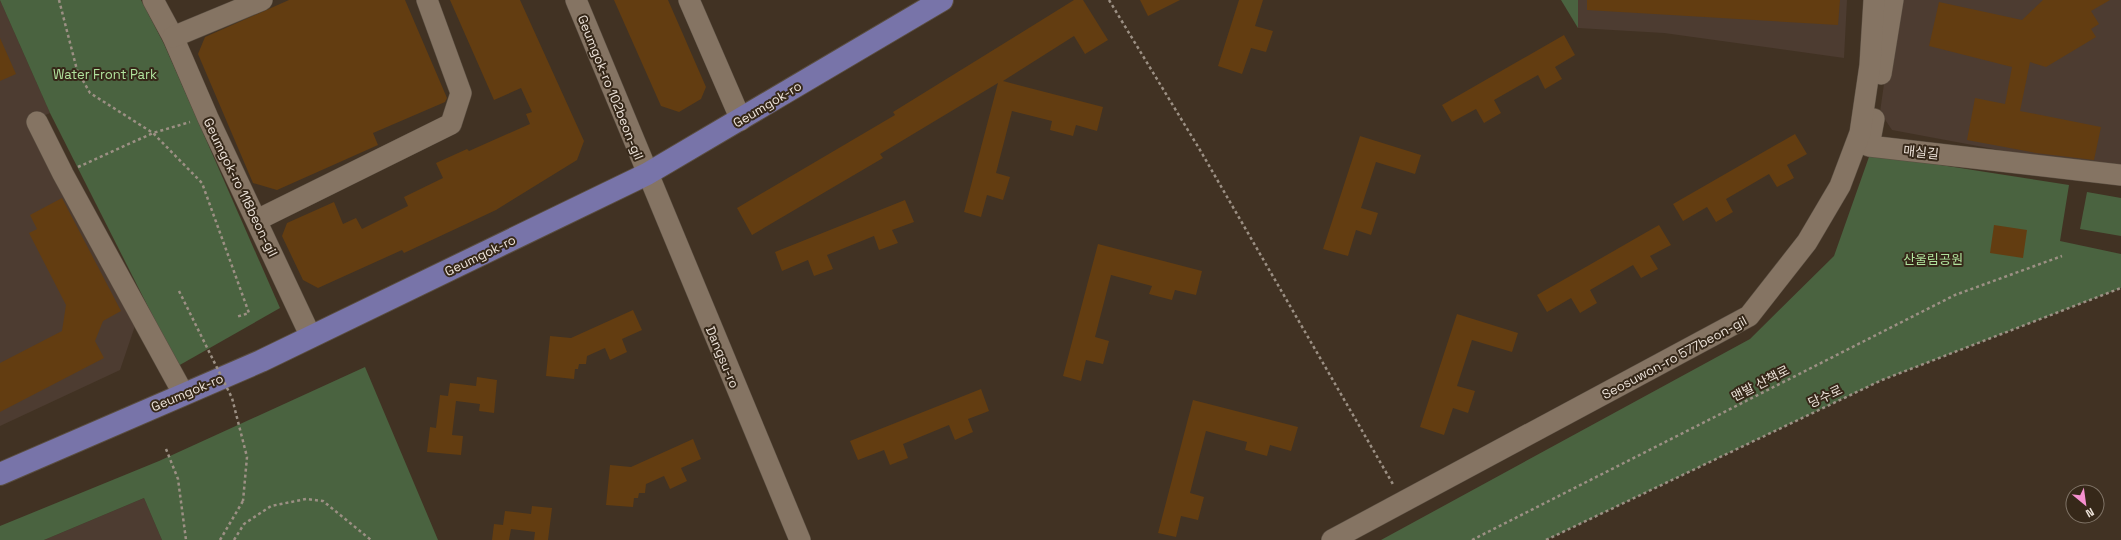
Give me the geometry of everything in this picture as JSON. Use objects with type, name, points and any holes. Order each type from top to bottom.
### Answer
[{"type":"main road","name":"Geumgok-ro","points":[[0,474],[311,337],[647,174],[741,120],[942,0]]},
{"type":"street","name":"Geumgok-ro 118beon-gil","points":[[153,0],[173,37],[208,118],[311,337]]},
{"type":"street","points":[[173,37],[262,0]]},
{"type":"street","points":[[257,220],[451,124],[462,93],[427,0]]},
{"type":"street","name":"Geumgok-ro 102beon-gil","points":[[576,0],[647,174]]},
{"type":"street","points":[[689,0],[741,120]]},
{"type":"street","name":"Seosuwon-ro 577beon-gil","points":[[1332,540],[1749,316],[1808,242],[1840,186],[1865,134],[1874,0]]},
{"type":"street","points":[[1865,134],[1893,0]]},
{"type":"street","points":[[37,122],[63,174],[183,393]]},
{"type":"street","name":"매실길","points":[[1865,134],[1869,146],[2121,174]]},
{"type":"street","name":"Dangsu-ro","points":[[647,174],[800,540]]},
{"type":"path","points":[[58,0],[77,70],[90,93],[153,133],[202,183],[249,313],[236,317]]},
{"type":"path","points":[[1109,0],[1200,150],[1403,502]]},
{"type":"path","points":[[63,174],[153,133],[208,118]]},
{"type":"path","name":"맨발 산책로","points":[[1472,540],[1955,295],[2062,256]]},
{"type":"path","name":"당수로","points":[[1546,540],[1882,380],[2121,288]]},
{"type":"path","points":[[179,291],[232,398],[247,457],[243,501],[220,540]]},
{"type":"path","points":[[166,449],[178,479],[186,540]]},
{"type":"path","points":[[234,540],[244,524],[271,506],[306,499],[323,501],[371,540]]},
{"type":"shaded area","points":[[0,0],[50,113],[30,122],[137,320],[120,370],[0,426]]},
{"type":"shaded area","points":[[1578,0],[1847,0],[1844,58],[1664,33],[1578,28]]},
{"type":"shaded area","points":[[1896,0],[2121,0],[2121,170],[2118,172],[1892,130],[1880,112]]},
{"type":"shaded area","points":[[144,498],[162,540],[44,540]]},
{"type":"green space","name":"Water Front Park","points":[[0,0],[141,0],[164,44],[280,308],[178,366],[50,113]]},
{"type":"green space","points":[[1561,0],[1578,0],[1578,28]]},
{"type":"green space","name":"산울림공원","points":[[1870,154],[2069,185],[2060,241],[2121,254],[2121,288],[1882,380],[1546,540],[1381,540],[1750,339],[1834,256]]},
{"type":"green space","points":[[2087,192],[2121,198],[2121,236],[2080,229]]},
{"type":"green space","points":[[365,367],[438,540],[162,540],[144,498],[44,540],[0,540],[0,526],[159,461]]},
{"type":"building","points":[[289,0],[405,0],[447,98],[445,102],[373,133],[378,145],[277,190],[253,183],[198,54],[205,37]]},
{"type":"building","points":[[450,0],[520,0],[584,141],[577,160],[496,210],[404,253],[402,250],[318,288],[303,280],[282,236],[287,223],[334,202],[343,224],[356,218],[362,229],[408,206],[404,197],[443,178],[436,163],[467,149],[469,151],[530,124],[526,114],[532,112],[521,88],[494,100]]},
{"type":"building","points":[[614,0],[668,0],[706,87],[701,99],[679,112],[661,106]]},
{"type":"building","points":[[1074,0],[1083,0],[1108,40],[1085,54],[1074,36],[1003,81],[1103,107],[1097,131],[1076,125],[1073,136],[1050,130],[1052,121],[1012,111],[996,173],[1010,177],[1003,200],[987,195],[981,217],[964,212],[998,83],[880,154],[883,158],[752,235],[737,208],[895,115],[893,112]]},
{"type":"building","points":[[1140,0],[1180,0],[1148,16]]},
{"type":"building","points":[[1239,0],[1263,0],[1255,26],[1273,31],[1266,52],[1251,48],[1242,74],[1218,66]]},
{"type":"building","points":[[1587,0],[1840,0],[1838,25],[1587,10]]},
{"type":"building","points":[[2043,0],[2110,0],[2091,11],[2099,24],[2091,29],[2096,37],[2046,67],[2030,62],[2020,111],[2101,127],[2094,160],[2036,153],[1967,140],[1975,98],[2005,104],[2012,67],[1929,46],[1939,2],[2022,20]]},
{"type":"building","points":[[1564,35],[1575,55],[1555,67],[1562,79],[1545,89],[1538,75],[1494,100],[1501,113],[1484,123],[1476,109],[1452,122],[1442,105]]},
{"type":"building","points":[[0,38],[16,74],[0,81]]},
{"type":"building","points":[[1795,134],[1807,154],[1787,165],[1794,178],[1777,187],[1769,174],[1726,199],[1733,212],[1716,222],[1707,207],[1683,221],[1673,204]]},
{"type":"building","points":[[1360,136],[1421,155],[1415,174],[1376,162],[1361,208],[1378,213],[1371,235],[1356,230],[1348,256],[1323,249]]},
{"type":"building","points":[[62,198],[121,311],[103,321],[95,341],[104,358],[0,412],[0,363],[62,331],[66,305],[29,233],[37,229],[30,215]]},
{"type":"building","points":[[905,200],[914,222],[892,230],[898,243],[879,250],[874,236],[827,255],[833,269],[814,276],[808,260],[782,271],[775,252]]},
{"type":"building","points":[[1659,225],[1671,245],[1650,256],[1658,269],[1641,278],[1633,265],[1590,290],[1597,303],[1580,313],[1571,298],[1547,312],[1537,295]]},
{"type":"building","points":[[1994,225],[2027,230],[2023,258],[1990,253]]},
{"type":"building","points":[[1098,244],[1202,271],[1196,295],[1175,290],[1172,300],[1149,294],[1152,286],[1111,275],[1095,337],[1109,341],[1103,364],[1086,360],[1081,381],[1063,376]]},
{"type":"building","points":[[633,310],[642,330],[622,339],[627,352],[610,360],[605,348],[587,356],[586,364],[579,364],[578,369],[575,369],[574,379],[546,376],[550,336],[571,338]]},
{"type":"building","points":[[1457,314],[1518,333],[1512,352],[1472,340],[1457,386],[1475,391],[1468,413],[1453,408],[1444,435],[1420,427]]},
{"type":"building","points":[[477,377],[497,380],[494,413],[479,411],[480,404],[456,401],[452,435],[463,436],[461,455],[427,452],[430,427],[436,428],[440,395],[448,396],[450,383],[476,386]]},
{"type":"building","points":[[981,389],[989,411],[968,419],[973,432],[955,440],[949,425],[903,444],[908,458],[890,465],[884,450],[858,460],[850,441]]},
{"type":"building","points":[[1193,400],[1298,427],[1291,451],[1270,445],[1267,456],[1245,450],[1247,442],[1206,431],[1190,493],[1204,497],[1198,520],[1181,516],[1176,537],[1158,533]]},
{"type":"building","points":[[693,439],[701,459],[681,468],[687,481],[670,489],[664,476],[646,484],[645,493],[639,493],[638,498],[634,498],[633,507],[606,505],[610,465],[631,467]]},
{"type":"building","points":[[532,506],[552,508],[548,540],[534,540],[535,532],[511,529],[509,540],[492,540],[494,524],[503,525],[505,511],[531,514]]}]
